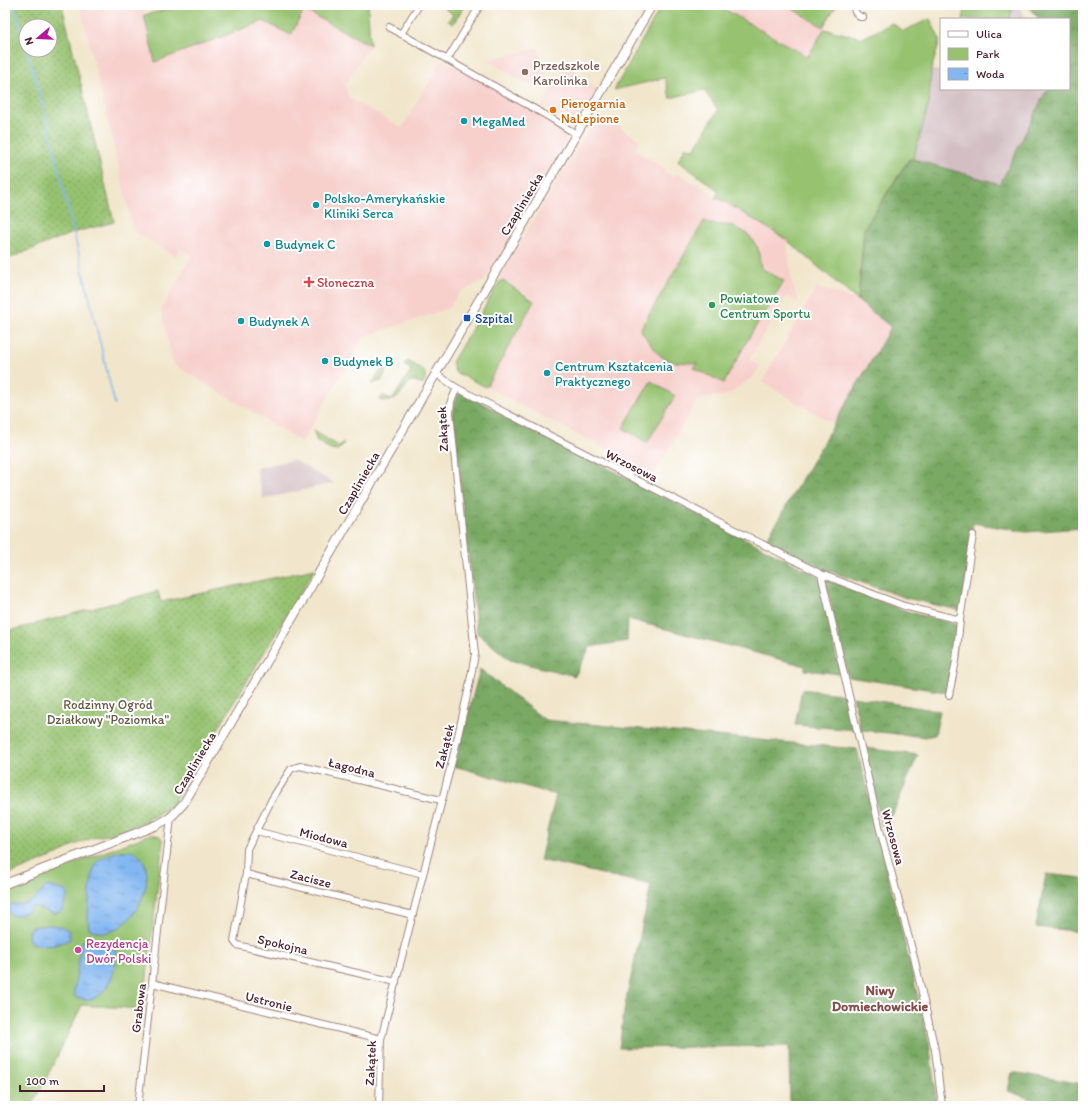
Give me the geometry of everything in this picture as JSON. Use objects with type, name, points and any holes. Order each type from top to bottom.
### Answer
[{"type":"main road","name":"Czapliniecka","points":[[5,884],[152,828],[171,817],[184,803],[652,5]]},
{"type":"street","points":[[401,34],[419,5]]},
{"type":"street","points":[[447,60],[479,7],[478,5]]},
{"type":"street","points":[[852,5],[855,12],[860,17],[863,17]]},
{"type":"street","points":[[389,27],[549,117],[576,134]]},
{"type":"street","name":"Wrzosowa","points":[[435,373],[457,388],[821,574],[904,606],[960,620]]},
{"type":"street","name":"Zakątek","points":[[379,1106],[381,1039],[465,706],[475,654],[450,413],[451,401],[457,388]]},
{"type":"street","points":[[949,695],[956,661],[960,620],[973,534]]},
{"type":"street","name":"Wrzosowa","points":[[821,574],[880,830],[914,957],[935,1050],[942,1106]]},
{"type":"street","name":"Łagodna","points":[[256,831],[272,799],[291,769],[300,766],[442,800]]},
{"type":"street","name":"Grabowa","points":[[138,1106],[171,817]]},
{"type":"street","points":[[246,874],[247,849],[256,831]]},
{"type":"street","name":"Miodowa","points":[[256,831],[423,874]]},
{"type":"street","name":"Zacisze","points":[[246,874],[413,915]]},
{"type":"street","name":"Spokojna","points":[[246,874],[234,941],[237,945],[396,982]]},
{"type":"street","name":"Ustronie","points":[[152,984],[381,1039]]},
{"type":"shaded area","points":[[80,5],[142,5],[155,62],[263,21],[291,35],[304,10],[370,45],[345,85],[348,97],[402,128],[442,59],[505,93],[565,133],[566,144],[535,196],[526,205],[520,205],[512,217],[515,220],[515,229],[484,281],[460,292],[449,308],[364,337],[302,442],[173,364],[161,310],[192,255],[180,248],[176,256],[134,232]]},
{"type":"shaded area","points":[[717,5],[837,5],[808,57]]},
{"type":"shaded area","points":[[1013,5],[1017,5],[1026,18],[1010,18]]},
{"type":"shaded area","name":"Przedszkole Karolinka","points":[[538,48],[548,83],[531,86],[487,60]]},
{"type":"shaded area","points":[[566,64],[597,90],[579,120],[571,124],[542,106]]},
{"type":"shaded area","points":[[931,70],[940,71],[940,90],[1046,90],[999,184],[913,159],[929,104]]},
{"type":"shaded area","points":[[598,114],[640,140],[635,150],[665,169],[664,172],[674,177],[677,173],[709,192],[715,198],[717,197],[787,240],[792,284],[799,303],[787,296],[749,359],[760,366],[754,376],[728,395],[698,399],[654,474],[486,387],[535,299],[499,277]]},
{"type":"shaded area","points":[[817,287],[858,301],[891,327],[834,424],[762,382]]},
{"type":"shaded area","points":[[293,460],[334,483],[263,499],[256,468]]},
{"type":"green space","points":[[5,5],[62,5],[114,222],[72,233],[5,260]]},
{"type":"green space","points":[[186,5],[369,5],[370,45],[304,10],[291,35],[263,21],[155,62],[144,15]]},
{"type":"green space","points":[[448,5],[464,6],[453,24],[448,21],[453,14],[445,9]]},
{"type":"green space","points":[[662,5],[717,5],[808,57],[824,29],[863,38],[892,23],[903,31],[930,19],[940,40],[931,70],[929,104],[913,159],[908,160],[864,229],[858,301],[787,240],[717,197],[715,199],[719,191],[678,161],[685,148],[694,149],[718,110],[704,90],[670,98],[665,78],[614,90]]},
{"type":"green space","points":[[786,5],[834,5],[836,6],[823,27]]},
{"type":"green space","points":[[966,5],[1013,5],[1010,18],[963,18]]},
{"type":"green space","points":[[1027,5],[1083,5],[1083,528],[1026,532],[973,523],[962,611],[906,598],[826,570],[766,540],[891,327],[858,301],[864,229],[909,160],[913,159],[1000,184],[1047,90],[1070,90],[1070,18],[1038,18]]},
{"type":"green space","name":"Powiatowe Centrum Sportu","points":[[704,221],[710,224],[734,226],[749,235],[758,248],[761,268],[784,281],[748,339],[724,383],[694,368],[697,363],[671,361],[661,356],[640,330]]},
{"type":"green space","points":[[502,280],[534,301],[486,387],[455,372],[452,362]]},
{"type":"green space","points":[[408,361],[423,370],[425,373],[426,376],[423,385],[415,381],[410,381],[397,398],[393,400],[388,401],[380,400],[383,395],[391,400],[393,399],[411,370],[404,365]]},
{"type":"green space","points":[[383,369],[387,370],[381,381],[372,384],[380,371]]},
{"type":"green space","points":[[651,381],[675,396],[647,443],[623,428]]},
{"type":"green space","points":[[460,392],[818,576],[840,674],[805,670],[805,666],[628,619],[627,641],[590,647],[575,676],[510,660],[477,633],[452,415],[454,402]]},
{"type":"green space","points":[[314,431],[340,447],[343,442],[343,446],[337,450],[330,449],[316,440]]},
{"type":"green space","name":"Rodzinny Ogród Działkowy \"Poziomka\"","points":[[315,569],[171,806],[146,821],[113,834],[95,837],[72,846],[59,854],[5,876],[5,632],[158,591],[161,602]]},
{"type":"green space","points":[[825,579],[903,610],[957,625],[954,657],[946,692],[848,677]]},
{"type":"green space","points":[[480,669],[545,720],[857,749],[929,1042],[937,1106],[790,1106],[789,1046],[619,1048],[625,1005],[651,885],[540,860],[556,795],[454,766]]},
{"type":"green space","points":[[802,689],[846,695],[855,730],[795,725]]},
{"type":"green space","points":[[853,697],[940,711],[935,735],[924,737],[861,730]]},
{"type":"green space","points":[[866,748],[918,755],[888,825],[881,826]]},
{"type":"green space","name":"Rezydencja Dwór Polski","points":[[151,834],[160,836],[163,841],[143,1009],[82,1005],[31,1106],[5,1106],[5,890]]},
{"type":"green space","points":[[1046,874],[1083,878],[1083,932],[1036,927]]},
{"type":"green space","points":[[1012,1072],[1083,1084],[1083,1106],[1050,1106],[1008,1091]]},
{"type":"water","points":[[121,851],[134,851],[142,859],[147,874],[146,887],[141,901],[134,913],[124,924],[113,930],[101,932],[89,928],[88,923],[92,875],[96,863],[101,858]]},
{"type":"water","points":[[47,886],[66,891],[68,895],[62,910],[55,914],[33,906],[27,912],[19,915],[13,916],[8,912],[11,904],[24,904],[32,901]]},
{"type":"water","points":[[48,925],[61,926],[69,931],[70,939],[50,946],[39,945],[29,941],[28,933],[32,927]]},
{"type":"water","points":[[82,941],[104,944],[116,951],[114,969],[107,987],[101,994],[94,998],[85,1000],[75,997],[74,990]]},
{"type":"waterway","points":[[14,5],[18,19]]},
{"type":"waterway","points":[[29,58],[46,117],[115,405]]},
{"type":"place","name":"Przedszkole Karolinka","points":[[525,72]]},
{"type":"place","name":"Pierogarnia NaLepione","points":[[553,110]]},
{"type":"place","name":"MegaMed","points":[[464,121]]},
{"type":"place","name":"Polsko-Amerykańskie Kliniki Serca","points":[[316,205]]},
{"type":"place","name":"Budynek C","points":[[267,244]]},
{"type":"place","name":"Słoneczna","points":[[309,282]]},
{"type":"place","name":"Powiatowe Centrum Sportu","points":[[712,305]]},
{"type":"place","name":"Szpital","points":[[467,318]]},
{"type":"place","name":"Budynek A","points":[[241,321]]},
{"type":"place","name":"Budynek B","points":[[325,361]]},
{"type":"place","name":"Centrum Kształcenia Praktycznego","points":[[547,373]]},
{"type":"place","name":"Rezydencja Dwór Polski","points":[[78,950]]},
{"type":"district","name":"Niwy Domiechowickie","points":[[880,998]]}]
